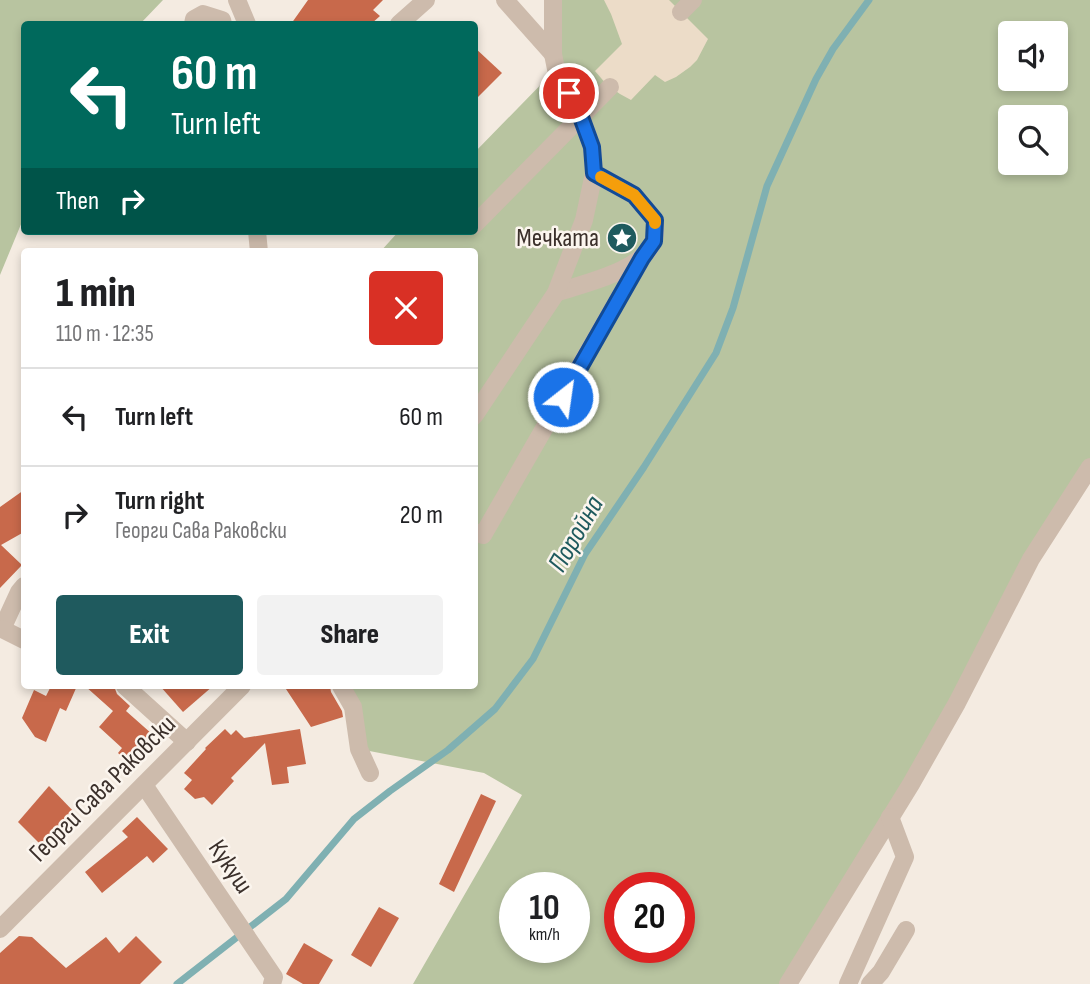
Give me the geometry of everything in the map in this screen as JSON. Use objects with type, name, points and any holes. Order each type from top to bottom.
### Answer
[{"type":"street","points":[[194,0],[218,21]]},
{"type":"street","points":[[237,0],[246,21]]},
{"type":"street","points":[[402,21],[426,0]]},
{"type":"street","points":[[505,0],[553,54]]},
{"type":"street","points":[[478,410],[556,293],[584,219],[594,173],[592,147],[581,117],[556,69],[553,54],[553,0]]},
{"type":"street","points":[[193,21],[203,14],[218,21]]},
{"type":"street","points":[[478,222],[610,87]]},
{"type":"street","points":[[478,533],[483,535],[654,241],[655,220],[634,195],[594,173]]},
{"type":"street","points":[[556,293],[625,270],[642,258]]},
{"type":"street","points":[[788,984],[957,703],[1031,559],[1090,467]]},
{"type":"street","points":[[21,590],[1,629],[21,639]]},
{"type":"street","points":[[128,689],[187,742]]},
{"type":"street","name":"Георги Сава Раковски","points":[[0,929],[239,689]]},
{"type":"street","points":[[343,689],[353,708],[359,749],[369,773]]},
{"type":"street","name":"Кукуш","points":[[145,785],[273,981]]},
{"type":"street","points":[[848,984],[905,857],[890,817]]},
{"type":"street","points":[[870,984],[881,972],[906,930]]},
{"type":"green space","points":[[0,0],[163,0],[143,21],[21,21],[21,224],[0,275]]},
{"type":"green space","points":[[553,0],[1090,0],[1090,467],[788,984],[413,984],[522,795],[484,773],[359,749],[342,689],[478,689],[478,248],[384,248],[395,235],[478,235],[478,149],[556,69]]},
{"type":"shaded area","points":[[604,0],[669,0],[708,39],[697,60],[690,67],[665,82],[655,75],[631,100],[607,85],[595,71],[622,44]]},
{"type":"building","points":[[308,0],[383,0],[373,10],[380,16],[374,21],[293,21]]},
{"type":"building","points":[[478,51],[502,73],[478,97]]},
{"type":"building","points":[[21,492],[21,534],[1,545],[21,566],[0,588],[0,507]]},
{"type":"building","points":[[50,689],[76,689],[66,711],[60,708],[46,742],[35,737],[22,718],[34,690],[46,696]]},
{"type":"building","points":[[88,689],[115,689],[130,706],[126,711],[152,734],[154,744],[133,767],[118,753],[122,748],[99,727],[113,711]]},
{"type":"building","points":[[163,689],[210,689],[183,712]]},
{"type":"building","points":[[286,689],[330,689],[343,717],[311,727]]},
{"type":"building","points":[[225,729],[231,735],[236,730],[244,738],[300,729],[306,764],[287,767],[289,783],[272,785],[265,743],[231,778],[234,781],[212,805],[204,797],[195,799],[184,789],[192,780],[184,773]]},
{"type":"building","points":[[49,786],[78,816],[45,849],[18,822]]},
{"type":"building","points":[[481,794],[496,801],[454,892],[439,884]]},
{"type":"building","points":[[137,817],[168,849],[153,863],[147,856],[102,893],[85,872],[128,837],[122,831]]},
{"type":"building","points":[[379,907],[399,918],[371,967],[351,955]]},
{"type":"building","points":[[19,936],[32,937],[66,968],[106,937],[119,953],[136,936],[162,962],[140,984],[0,984],[0,953]]},
{"type":"building","points":[[304,943],[333,960],[319,984],[303,984],[286,974]]},
{"type":"waterway","name":"Поройна","points":[[177,984],[286,899],[354,819],[448,750],[495,709],[533,659],[585,554],[716,353],[733,308],[767,186],[816,79],[833,49],[869,0]]},
{"type":"slow traffic","points":[[601,177],[634,195],[655,223]]},
{"type":"place","name":"Мечката","points":[[622,238]]},
{"type":"route","points":[[563,397],[654,241],[655,220],[634,195],[594,173],[592,147],[569,93]]}]
